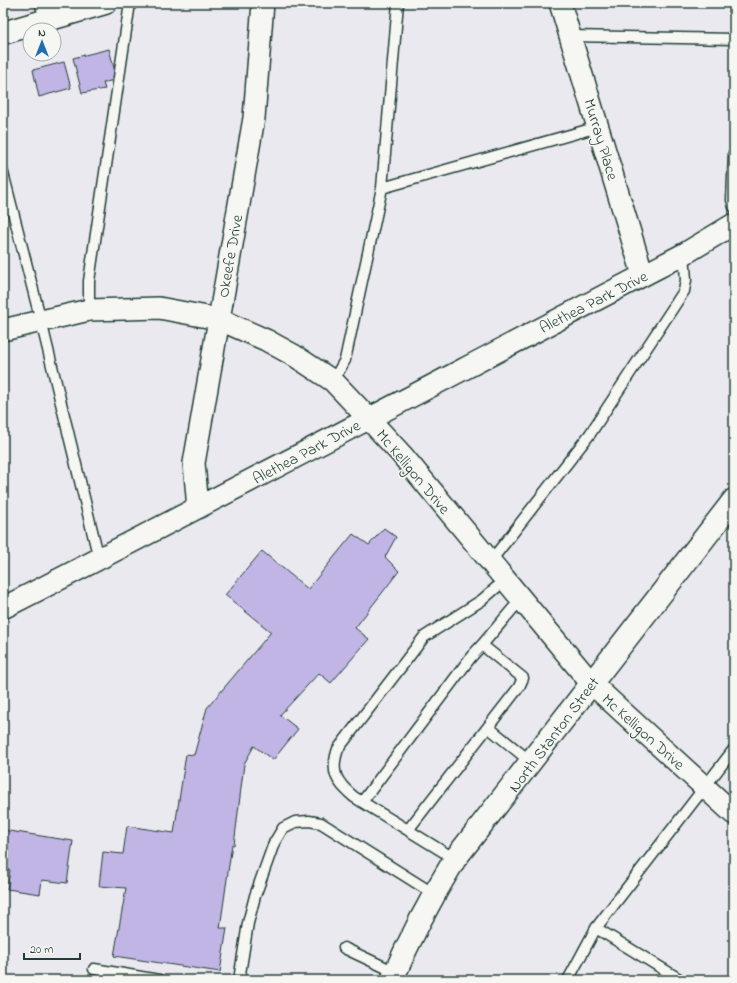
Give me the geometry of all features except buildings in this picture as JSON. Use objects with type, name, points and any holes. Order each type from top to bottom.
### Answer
[{"type":"street","points":[[3,33],[49,11],[105,3]]},
{"type":"street","name":"Okeefe Drive","points":[[198,508],[194,463],[254,118],[263,3]]},
{"type":"street","name":"Murray Place","points":[[560,3],[643,275]]},
{"type":"street","name":"Alethea Park Drive","points":[[3,608],[198,508],[684,254],[734,224]]},
{"type":"street","name":"Mc Kelligon Drive","points":[[3,330],[90,310],[159,308],[218,319],[266,340],[295,356],[333,382],[368,418],[591,683],[734,814]]},
{"type":"street","name":"North Stanton Street","points":[[394,976],[434,894],[455,859],[734,500]]},
{"type":"lane","points":[[90,310],[89,281],[130,3]]},
{"type":"lane","points":[[333,382],[345,360],[382,188],[398,3]]},
{"type":"lane","points":[[570,36],[734,39]]},
{"type":"lane","points":[[382,188],[598,127]]},
{"type":"lane","points":[[734,153],[732,200],[734,207]]},
{"type":"lane","points":[[3,173],[42,321],[99,559]]},
{"type":"lane","points":[[490,562],[590,434],[684,291],[686,280],[684,254]]},
{"type":"lane","points":[[455,859],[362,802],[341,786],[336,775],[334,761],[338,749],[424,637],[482,600],[505,580]]},
{"type":"lane","points":[[362,802],[471,657],[521,599]]},
{"type":"lane","points":[[408,830],[519,687],[523,678],[482,645]]},
{"type":"lane","points":[[488,727],[531,762]]},
{"type":"lane","points":[[568,980],[596,928],[734,749]]},
{"type":"lane","points":[[239,980],[248,923],[257,889],[274,843],[283,828],[295,822],[310,821],[321,823],[434,894]]},
{"type":"lane","points":[[596,928],[681,980]]},
{"type":"lane","points":[[344,948],[394,976]]},
{"type":"lane","points":[[94,970],[153,979]]}]
